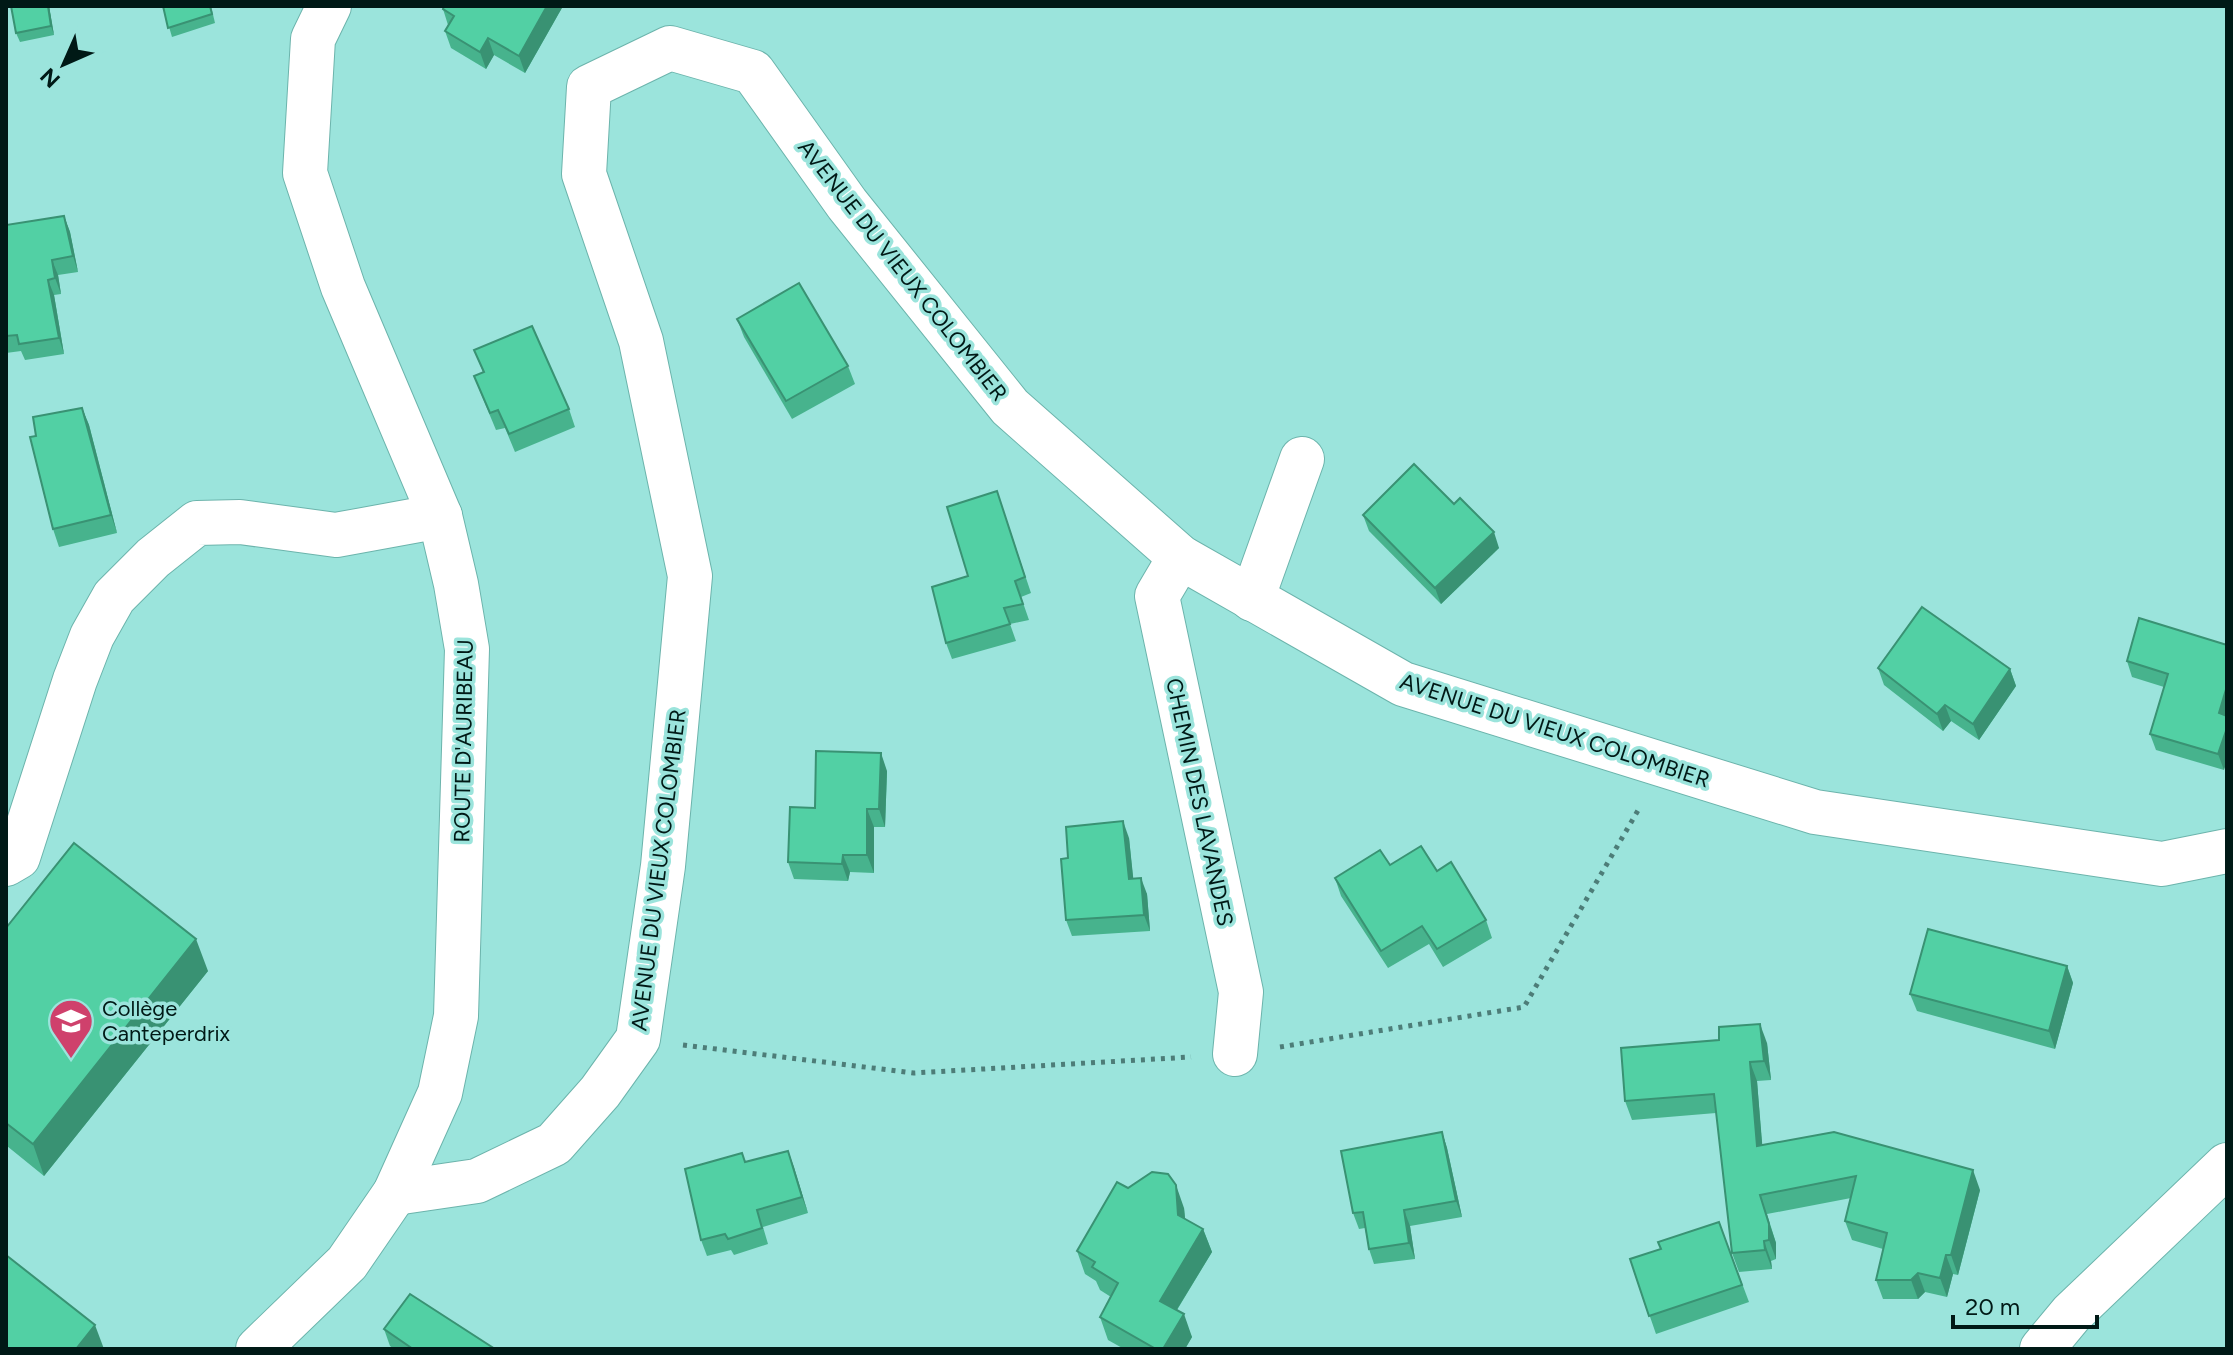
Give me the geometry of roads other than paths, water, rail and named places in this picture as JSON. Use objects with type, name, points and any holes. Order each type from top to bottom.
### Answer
[{"type":"street","name":"ROUTE D'AURIBEAU","points":[[258,1349],[347,1263],[395,1193],[440,1093],[456,1016],[467,649],[440,516],[343,287],[305,173],[313,39],[329,6]]},
{"type":"street","name":"AVENUE DU VIEUX COLOMBIER","points":[[395,1193],[477,1181],[554,1144],[600,1092],[638,1039],[663,866],[690,576],[641,341],[584,174],[589,87],[670,48],[753,72],[847,204],[1010,407],[1180,557],[1403,684],[1815,812],[2162,864],[2227,851]]},
{"type":"street","points":[[1252,599],[1302,459]]},
{"type":"street","points":[[6,864],[18,857],[92,636],[114,597],[153,558],[197,523],[240,522],[336,535],[440,516]]},
{"type":"street","name":"CHEMIN DES LAVANDES","points":[[1180,557],[1157,596],[1241,992],[1235,1054]]},
{"type":"street","points":[[2025,1349],[2041,1349],[2071,1314],[2227,1165]]},
{"type":"place","name":"Collège Canteperdrix","points":[[71,1060]]}]
